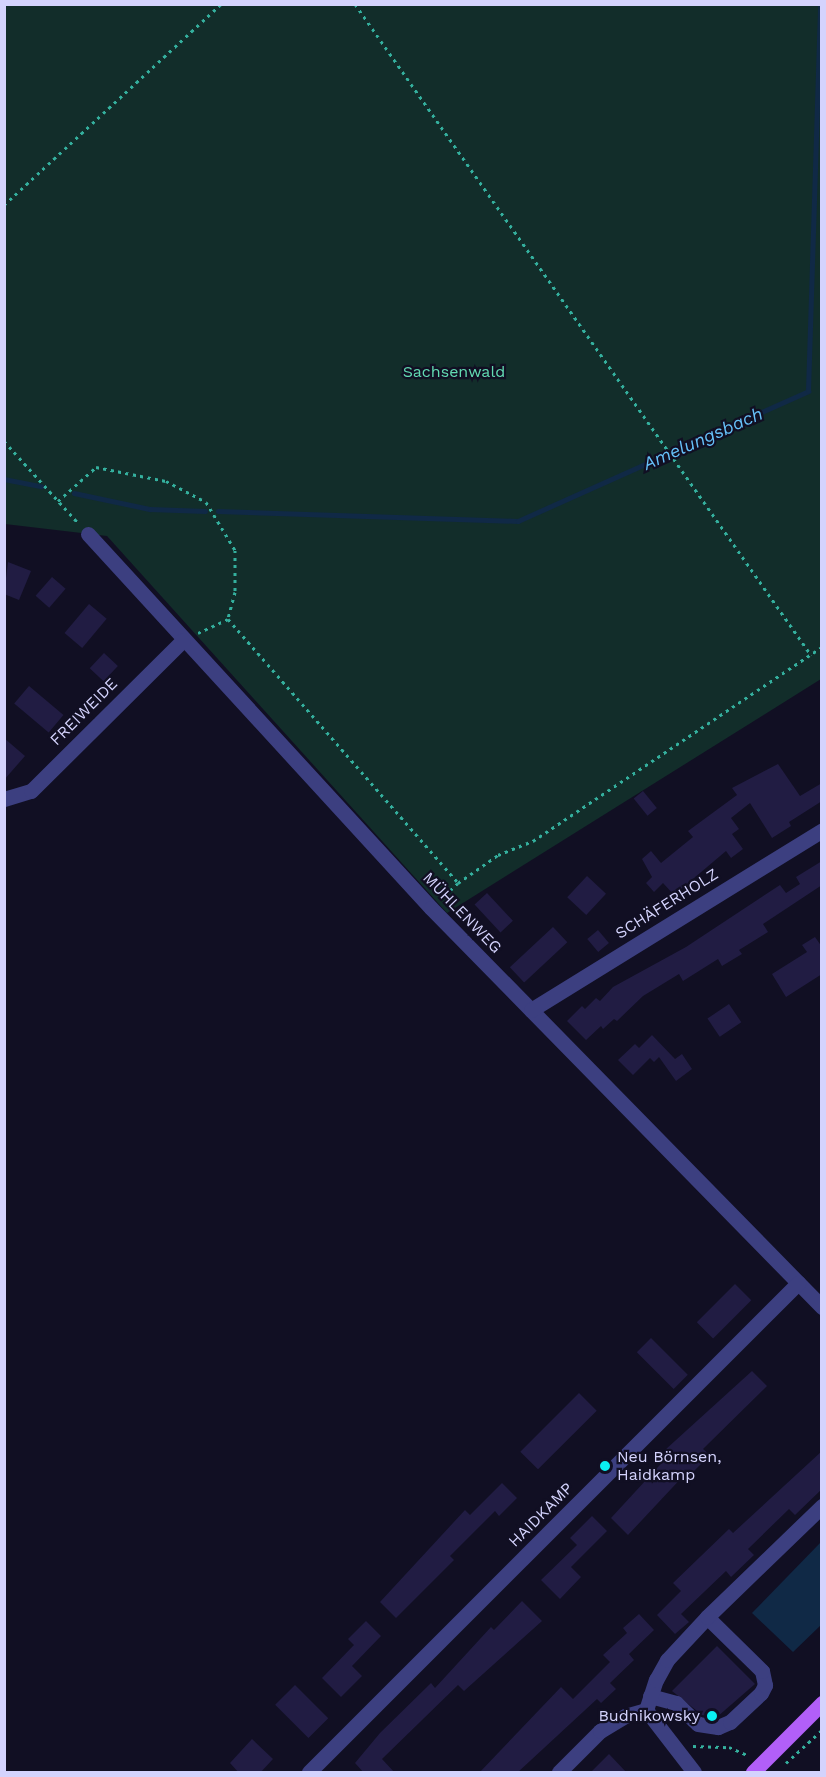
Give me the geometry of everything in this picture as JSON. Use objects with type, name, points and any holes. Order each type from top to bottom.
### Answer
[{"type":"main road","points":[[753,1773],[822,1703]]},
{"type":"street","name":"MÜHLENWEG","points":[[88,534],[431,908],[822,1307]]},
{"type":"street","name":"FREIWEIDE","points":[[4,799],[31,791],[183,640]]},
{"type":"street","name":"SCHÄFERHOLZ","points":[[531,1010],[822,830]]},
{"type":"street","name":"HAIDKAMP","points":[[309,1773],[798,1283]]},
{"type":"street","points":[[648,1703],[667,1659],[706,1617],[822,1506]]},
{"type":"street","points":[[559,1773],[600,1731],[648,1703],[676,1703],[698,1724],[718,1727],[730,1722],[761,1693],[765,1685],[762,1671],[706,1617]]},
{"type":"street","points":[[648,1703],[694,1773]]},
{"type":"path","points":[[4,205],[221,4]]},
{"type":"path","points":[[355,4],[811,655]]},
{"type":"path","points":[[4,441],[88,534]]},
{"type":"path","points":[[58,501],[96,467],[166,481],[206,502],[235,550],[235,592],[228,620]]},
{"type":"path","points":[[228,620],[458,883]]},
{"type":"path","points":[[183,640],[228,620]]},
{"type":"path","points":[[431,908],[458,883],[498,855],[533,841],[822,647]]},
{"type":"path","points":[[777,1770],[822,1730]]},
{"type":"path","points":[[685,1742],[705,1749],[729,1747],[748,1756]]},
{"type":"green space","name":"Sachsenwald","points":[[5,5],[821,5],[821,679],[447,913],[107,536],[5,524]]},
{"type":"water","points":[[821,1542],[821,1625],[793,1652],[752,1613]]},
{"type":"building","points":[[8,562],[31,571],[19,600],[4,594]]},
{"type":"building","points":[[52,577],[66,589],[49,608],[36,596]]},
{"type":"building","points":[[89,604],[107,619],[82,648],[65,633]]},
{"type":"building","points":[[104,653],[118,666],[104,681],[90,668]]},
{"type":"building","points":[[29,686],[63,715],[49,733],[14,704]]},
{"type":"building","points":[[4,738],[25,756],[4,780]]},
{"type":"building","points":[[778,764],[800,796],[822,783],[822,801],[789,822],[791,826],[772,838],[750,803],[731,818],[739,829],[732,834],[743,849],[731,858],[726,851],[674,895],[663,883],[654,892],[646,883],[652,877],[642,859],[651,851],[661,863],[693,837],[688,831],[737,795],[732,788]]},
{"type":"building","points":[[643,791],[657,808],[648,816],[634,799]]},
{"type":"building","points":[[822,861],[822,885],[763,924],[768,932],[739,950],[742,954],[722,966],[718,959],[683,981],[679,974],[643,996],[617,1021],[614,1019],[603,1029],[601,1026],[586,1040],[567,1021],[582,1006],[585,1009],[596,998],[600,1001],[613,987],[686,947],[780,885],[786,893],[800,884],[796,877]]},
{"type":"building","points":[[587,876],[606,894],[586,915],[567,897]]},
{"type":"building","points":[[487,893],[513,921],[500,932],[475,905]]},
{"type":"building","points":[[553,927],[567,942],[524,983],[510,967]]},
{"type":"building","points":[[598,930],[609,943],[598,952],[587,939]]},
{"type":"building","points":[[815,937],[822,947],[822,974],[786,997],[772,974],[807,952],[802,945]]},
{"type":"building","points":[[729,1004],[741,1022],[720,1037],[707,1019]]},
{"type":"building","points":[[652,1035],[675,1059],[682,1054],[692,1069],[676,1081],[659,1057],[654,1062],[650,1058],[633,1075],[618,1060],[635,1044],[639,1048]]},
{"type":"building","points":[[735,1284],[751,1300],[713,1338],[697,1322]]},
{"type":"building","points":[[651,1338],[688,1375],[674,1389],[637,1352]]},
{"type":"building","points":[[752,1371],[767,1386],[703,1449],[710,1455],[690,1475],[687,1472],[628,1535],[611,1518],[670,1454],[665,1450]]},
{"type":"building","points":[[579,1393],[597,1411],[538,1469],[520,1452]]},
{"type":"building","points":[[822,1451],[822,1489],[795,1515],[789,1509],[748,1549],[754,1555],[731,1577],[726,1571],[681,1614],[689,1622],[675,1634],[657,1615],[681,1591],[673,1583],[729,1529],[733,1533]]},
{"type":"building","points":[[502,1483],[517,1498],[499,1516],[495,1511],[450,1556],[454,1560],[396,1618],[380,1602],[465,1510],[470,1515]]},
{"type":"building","points":[[592,1516],[607,1531],[571,1567],[581,1577],[560,1599],[541,1580],[577,1545],[570,1538]]},
{"type":"building","points":[[522,1601],[542,1621],[464,1691],[458,1685],[382,1759],[395,1773],[364,1773],[355,1763],[380,1733],[431,1683],[435,1688],[491,1627],[494,1630]]},
{"type":"building","points":[[639,1614],[654,1630],[629,1654],[634,1660],[610,1683],[616,1689],[601,1703],[597,1699],[517,1773],[479,1773],[561,1687],[573,1699],[610,1662],[603,1655],[627,1633],[623,1628]]},
{"type":"building","points":[[366,1621],[381,1636],[352,1666],[362,1676],[341,1697],[322,1678],[354,1645],[348,1639]]},
{"type":"building","points":[[717,1646],[755,1684],[717,1717],[702,1715],[672,1691]]},
{"type":"building","points":[[295,1685],[328,1718],[308,1738],[275,1705]]},
{"type":"building","points":[[252,1739],[273,1759],[260,1773],[239,1773],[230,1763]]},
{"type":"building","points":[[609,1754],[627,1773],[590,1773]]},
{"type":"waterway","name":"Amelungsbach","points":[[218,511],[518,521],[808,391],[820,4]]},
{"type":"waterway","name":"Amelungsbach","points":[[4,479],[41,486]]},
{"type":"waterway","name":"Amelungsbach","points":[[74,493],[150,509],[205,511]]},
{"type":"place","name":"Neu Börnsen, Haidkamp","points":[[605,1466]]},
{"type":"place","name":"Budnikowsky","points":[[712,1716]]}]
